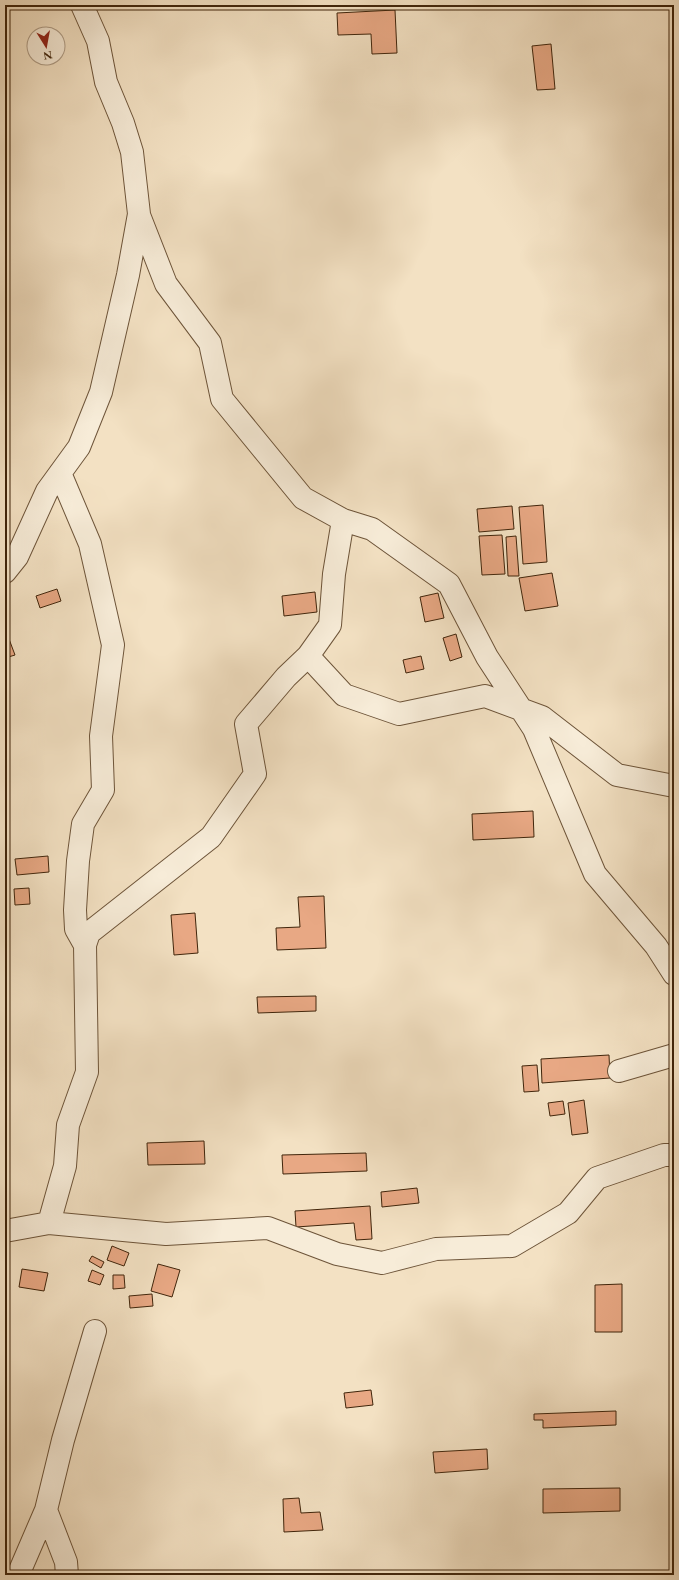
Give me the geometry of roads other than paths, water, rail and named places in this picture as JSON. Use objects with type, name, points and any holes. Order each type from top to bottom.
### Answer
[{"type":"street","points":[[82,5],[98,40],[106,82],[123,124],[132,152],[139,214],[166,284],[210,343],[222,399],[303,498],[343,520],[372,529],[449,584],[487,657],[534,729],[595,874],[656,946],[674,974]]},
{"type":"street","points":[[5,572],[17,557],[46,491],[79,447],[101,392],[128,275],[139,214]]},
{"type":"street","points":[[60,473],[90,544],[113,645],[101,736],[103,790],[84,824],[78,861],[75,910],[76,929],[85,946]]},
{"type":"street","points":[[49,1223],[65,1166],[68,1125],[87,1072],[85,946],[89,933],[211,837],[255,774],[246,724],[286,677],[308,656],[330,625],[334,574],[343,520]]},
{"type":"street","points":[[308,656],[344,695],[399,714],[485,696],[542,717],[617,775],[674,786]]},
{"type":"street","points":[[619,1071],[674,1055]]},
{"type":"street","points":[[5,1231],[49,1223],[166,1234],[268,1228],[337,1254],[382,1263],[436,1249],[512,1246],[568,1213],[597,1178],[664,1155],[674,1155]]},
{"type":"street","points":[[18,1575],[46,1510],[63,1440],[95,1331]]},
{"type":"street","points":[[46,1510],[66,1562],[67,1575]]}]
